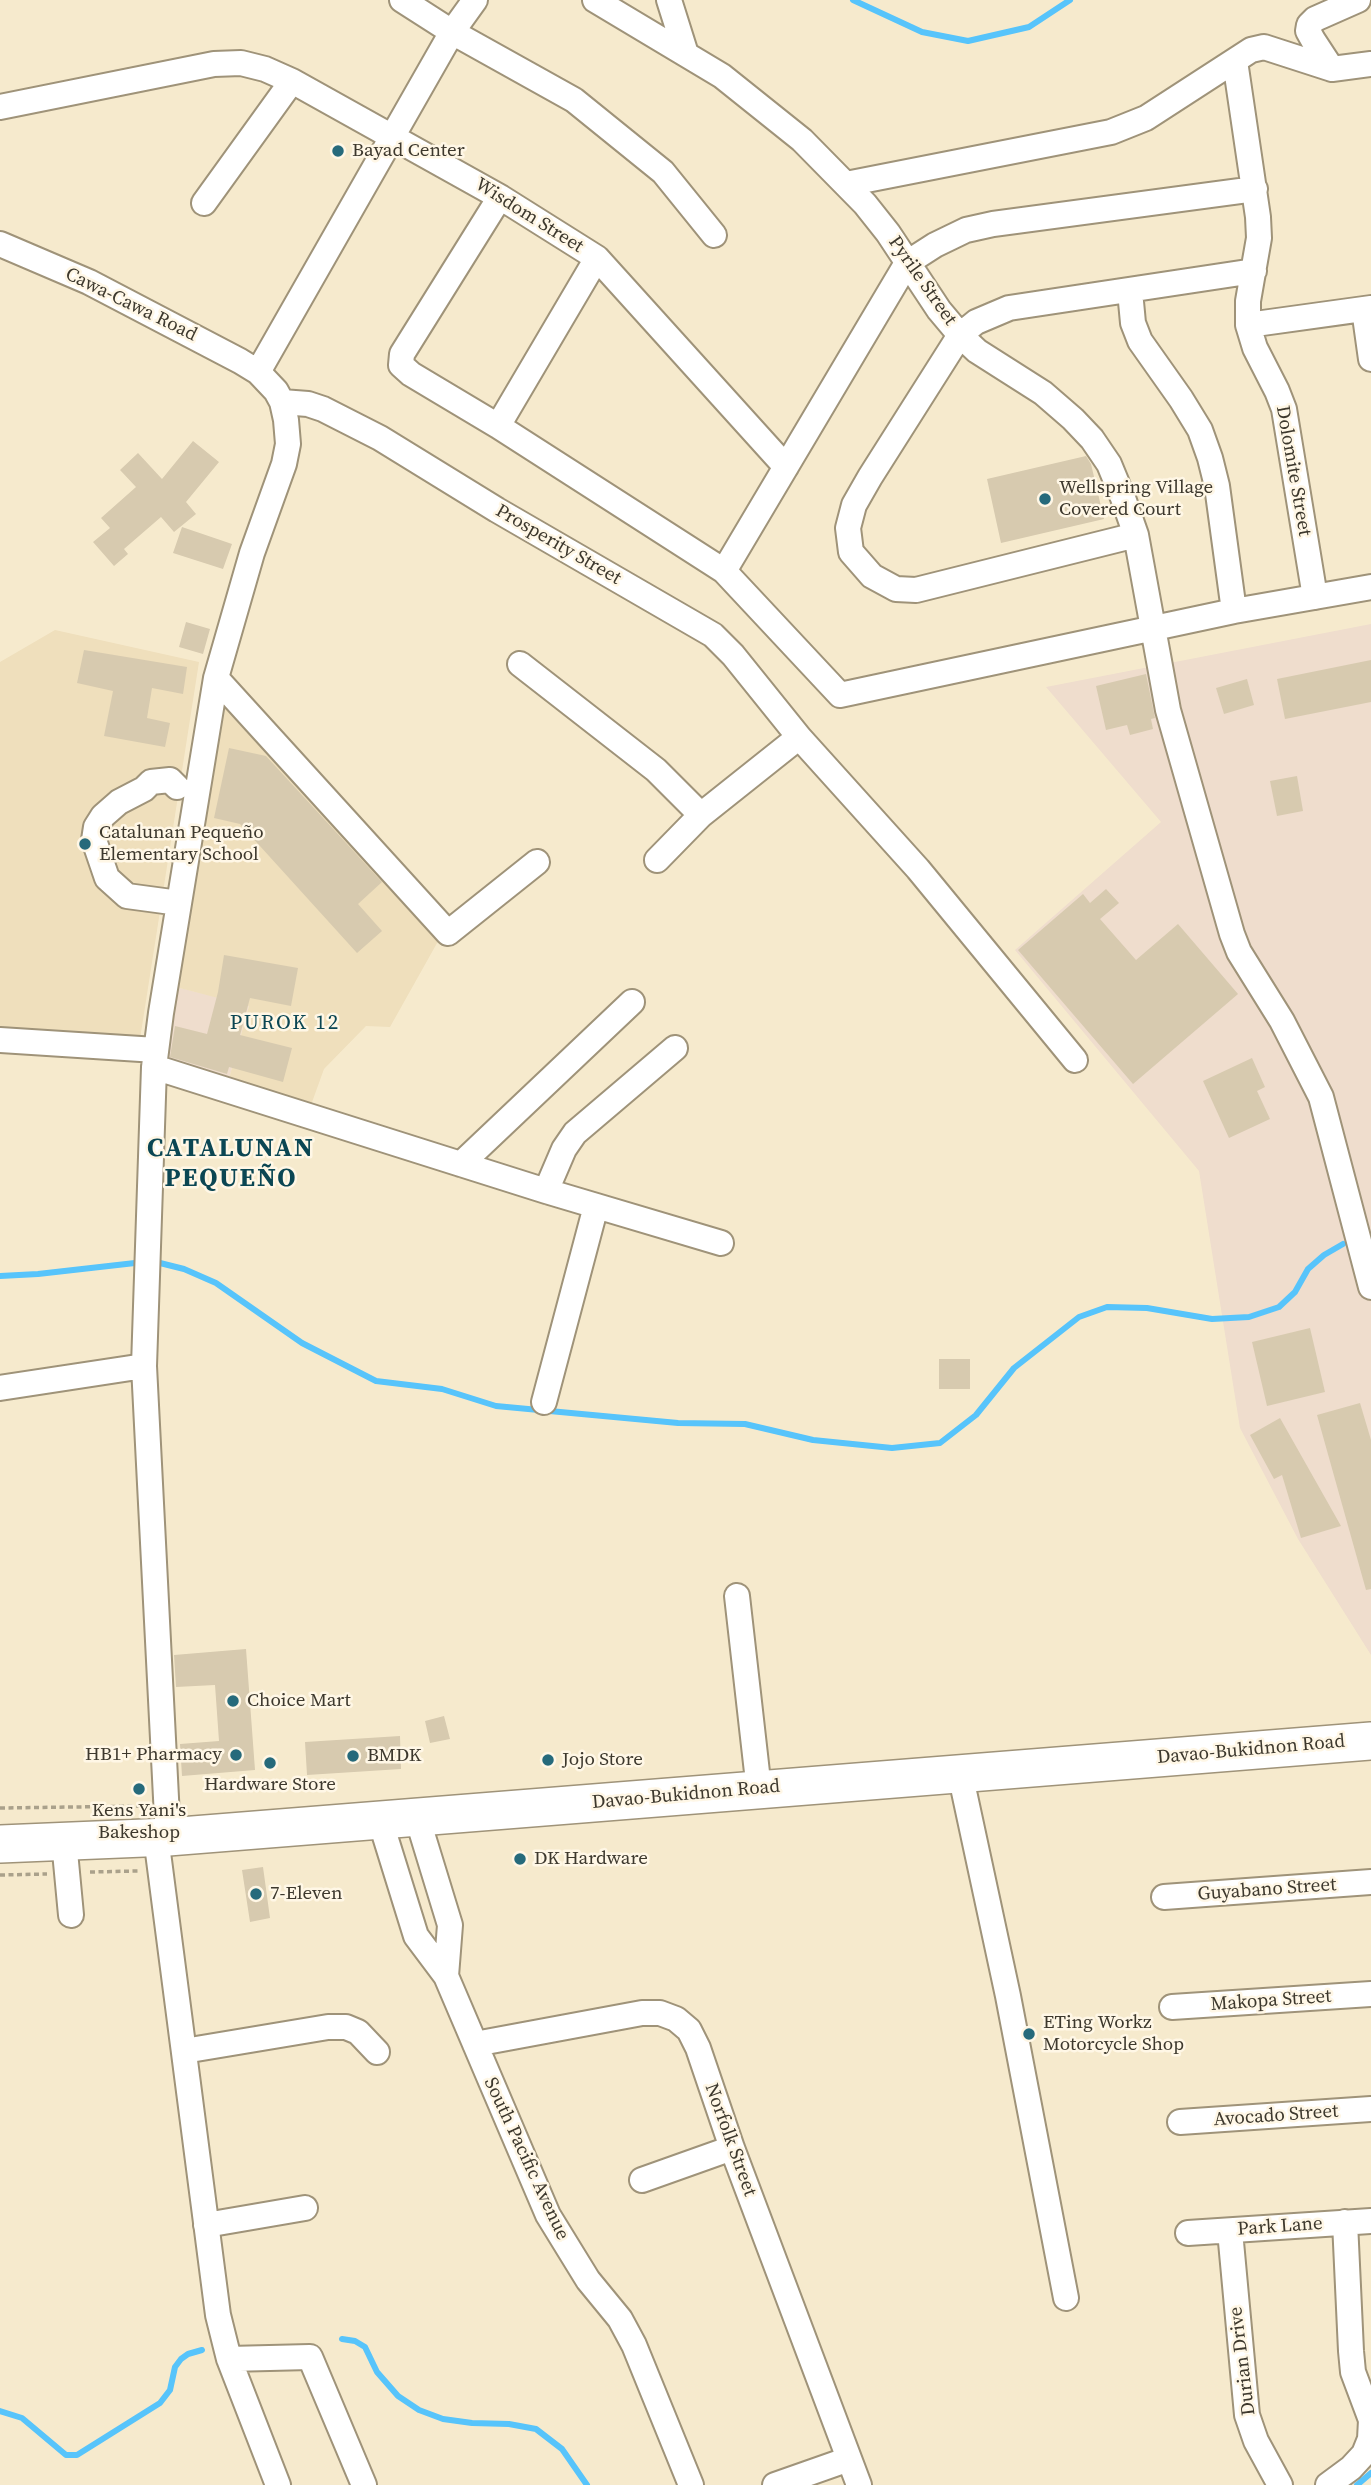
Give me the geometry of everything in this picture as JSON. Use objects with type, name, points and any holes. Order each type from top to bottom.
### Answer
[{"type":"highway","name":"Davao-Bukidnon Road","points":[[0,1844],[64,1841],[164,1827],[380,1820],[1371,1741]]},
{"type":"street","points":[[402,0],[452,32],[574,100],[663,172],[714,235]]},
{"type":"street","points":[[278,2485],[229,2359],[218,2315],[184,2051],[164,1827],[144,1366],[155,1058],[183,940],[179,903],[188,788],[216,677],[252,553],[284,464],[288,444],[282,402],[276,391],[258,372],[452,32],[475,0]]},
{"type":"street","name":"Pyrile Street","points":[[595,0],[722,76],[755,100],[802,141],[888,233],[939,310],[960,335],[976,351],[1043,393],[1092,439],[1109,464],[1136,535],[1168,710],[1232,934],[1239,952],[1282,1021],[1321,1097],[1371,1287]]},
{"type":"street","points":[[669,0],[686,54]]},
{"type":"street","points":[[1332,69],[1308,31],[1308,25],[1315,19],[1358,0]]},
{"type":"street","points":[[845,184],[1111,132],[1146,118],[1251,50],[1264,47],[1332,69],[1371,64]]},
{"type":"street","name":"Dolomite Street","points":[[1235,61],[1255,189],[1259,239],[1248,301],[1248,326],[1284,409],[1315,597]]},
{"type":"street","name":"Wisdom Street","points":[[0,107],[215,64],[241,63],[265,69],[292,81],[500,197],[597,258],[786,467]]},
{"type":"street","points":[[204,203],[292,81]]},
{"type":"street","points":[[724,572],[907,263],[965,230],[993,224],[1255,189]]},
{"type":"street","points":[[500,197],[400,360],[401,365],[411,374],[498,426],[724,572],[840,695],[1234,611],[1371,587]]},
{"type":"street","name":"Cawa-Cawa Road","points":[[0,244],[89,282],[258,372]]},
{"type":"street","points":[[498,426],[597,258]]},
{"type":"street","points":[[1136,535],[916,590],[896,589],[872,576],[851,552],[848,528],[854,505],[960,335],[976,322],[1009,308],[1254,271]]},
{"type":"street","points":[[1130,291],[1133,323],[1140,341],[1200,430],[1210,458],[1217,486],[1234,611]]},
{"type":"street","points":[[1248,326],[1368,308],[1371,359]]},
{"type":"street","name":"Prosperity Street","points":[[282,402],[308,404],[323,409],[380,438],[497,510],[713,635],[733,655],[799,737],[918,869],[1076,1060]]},
{"type":"street","points":[[520,664],[656,770],[701,815]]},
{"type":"street","points":[[216,677],[448,933],[537,862]]},
{"type":"street","points":[[657,860],[701,815],[799,737]]},
{"type":"street","points":[[179,903],[127,896],[107,878],[94,840],[96,827],[103,816],[120,802],[144,789],[149,794],[188,788]]},
{"type":"street","points":[[461,1164],[632,1002]]},
{"type":"street","points":[[0,1040],[155,1058],[461,1164],[721,1244]]},
{"type":"street","points":[[546,1191],[564,1149],[575,1133],[675,1048]]},
{"type":"street","points":[[544,1402],[596,1206]]},
{"type":"street","points":[[0,1388],[144,1366]]},
{"type":"street","points":[[737,1596],[759,1790]]},
{"type":"street","points":[[960,1773],[1008,1996],[1066,2298]]},
{"type":"street","name":"South Pacific Avenue","points":[[417,1817],[450,1925],[446,1976]]},
{"type":"street","name":"South Pacific Avenue","points":[[380,1820],[416,1936],[446,1976],[548,2215],[582,2270],[620,2319],[634,2344],[691,2485]]},
{"type":"street","points":[[64,1841],[71,1915]]},
{"type":"street","points":[[397,1876],[432,1865]]},
{"type":"street","name":"Guyabano Street","points":[[1164,1897],[1371,1882]]},
{"type":"street","name":"Makopa Street","points":[[1172,2007],[1371,1994]]},
{"type":"street","name":"Norfolk Street","points":[[475,2044],[642,2012],[660,2013],[676,2019],[689,2030],[698,2048],[732,2148],[859,2485]]},
{"type":"street","points":[[184,2051],[328,2027],[346,2027],[358,2032],[377,2052]]},
{"type":"street","name":"Avocado Street","points":[[1180,2122],[1371,2109]]},
{"type":"street","points":[[642,2180],[732,2148]]},
{"type":"street","points":[[206,2225],[305,2208]]},
{"type":"street","name":"Park Lane","points":[[1188,2233],[1371,2221]]},
{"type":"street","points":[[1328,2485],[1351,2468],[1364,2454],[1370,2439],[1371,2420],[1361,2396],[1352,2361],[1345,2222]]},
{"type":"street","name":"Durian Drive","points":[[1230,2231],[1247,2415],[1256,2441],[1280,2485]]},
{"type":"street","points":[[229,2359],[310,2357],[364,2485]]},
{"type":"street","points":[[775,2485],[849,2459]]},
{"type":"path","points":[[0,1808],[164,1827]]},
{"type":"shaded area","points":[[1371,624],[1371,1655],[1298,1539],[1240,1428],[1199,1171],[1015,950],[1161,822],[1046,687]]},
{"type":"shaded area","name":"Catalunan Pequeño Elementary School","points":[[55,630],[199,662],[140,1039],[0,1027],[0,662]]},
{"type":"shaded area","points":[[227,698],[441,936],[390,1027],[366,1026],[324,1069],[311,1105],[229,1079],[249,1006],[176,987]]},
{"type":"shaded area","points":[[176,987],[249,1005],[229,1079],[164,1061]]},
{"type":"building","points":[[193,441],[219,462],[186,502],[196,514],[174,532],[161,517],[124,549],[128,554],[114,566],[93,542],[110,528],[101,518],[136,487],[120,470],[138,453],[162,479]]},
{"type":"building","name":"Wellspring Village Covered Court","points":[[1086,456],[1091,464],[1104,519],[1001,543],[987,479]]},
{"type":"building","points":[[182,527],[232,544],[223,569],[173,553]]},
{"type":"building","points":[[186,622],[210,629],[203,654],[179,647]]},
{"type":"building","points":[[84,650],[187,667],[183,694],[152,688],[147,718],[170,723],[165,747],[104,736],[113,691],[77,683]]},
{"type":"building","points":[[1371,660],[1371,702],[1285,719],[1277,679]]},
{"type":"building","points":[[1146,674],[1155,718],[1151,719],[1153,729],[1130,735],[1127,725],[1106,730],[1096,686]]},
{"type":"building","points":[[1247,679],[1254,705],[1224,714],[1216,688]]},
{"type":"building","points":[[229,748],[266,756],[382,882],[358,904],[382,931],[357,953],[240,824],[214,818]]},
{"type":"building","points":[[1297,776],[1303,811],[1277,816],[1270,781]]},
{"type":"building","points":[[1106,889],[1119,903],[1100,919],[1136,960],[1178,924],[1238,994],[1133,1084],[1018,950],[1083,894],[1090,903]]},
{"type":"building","points":[[224,955],[298,968],[291,1006],[250,998],[240,1035],[292,1048],[283,1082],[229,1067],[227,1074],[170,1057],[175,1026],[207,1034]]},
{"type":"building","points":[[1252,1058],[1265,1087],[1257,1091],[1270,1119],[1229,1138],[1203,1081]]},
{"type":"building","points":[[1310,1328],[1325,1392],[1267,1406],[1252,1342]]},
{"type":"building","points":[[939,1359],[970,1359],[970,1389],[939,1389]]},
{"type":"building","points":[[1360,1403],[1371,1440],[1371,1589],[1366,1590],[1317,1415]]},
{"type":"building","points":[[1280,1418],[1341,1526],[1301,1538],[1282,1475],[1274,1479],[1250,1435]]},
{"type":"building","name":"Choice Mart","points":[[246,1649],[255,1770],[182,1776],[180,1744],[219,1741],[215,1685],[176,1687],[174,1655]]},
{"type":"building","points":[[444,1716],[450,1739],[430,1743],[425,1721]]},
{"type":"building","name":"BMDK","points":[[400,1736],[401,1769],[307,1775],[305,1742]]},
{"type":"building","name":"7-Eleven","points":[[263,1867],[270,1918],[250,1922],[242,1870]]},
{"type":"waterway","points":[[853,0],[922,32],[968,41],[1029,27],[1070,0]]},
{"type":"waterway","points":[[160,1263],[184,1269],[216,1283],[302,1343],[376,1381],[442,1389],[496,1406],[678,1423],[745,1424],[813,1440],[892,1448],[940,1443],[976,1415],[1014,1368],[1079,1317],[1107,1307],[1147,1308],[1212,1319],[1249,1317],[1279,1307],[1295,1292],[1308,1269],[1343,1244]]},
{"type":"waterway","points":[[0,1276],[135,1263]]},
{"type":"waterway","points":[[342,2339],[355,2341],[365,2347],[377,2372],[398,2396],[419,2410],[443,2419],[536,2429],[562,2449],[587,2485]]},
{"type":"waterway","points":[[0,2411],[22,2418],[66,2455],[77,2455],[160,2403],[170,2390],[175,2367],[181,2359],[202,2350]]},
{"type":"waterway","points":[[1357,2485],[1371,2473]]},
{"type":"place","name":"Bayad Center","points":[[338,151]]},
{"type":"place","name":"Wellspring Village Covered Court","points":[[1045,499]]},
{"type":"place","name":"Catalunan Pequeño Elementary School","points":[[85,844]]},
{"type":"place","name":"Choice Mart","points":[[233,1701]]},
{"type":"place","name":"HB1+ Pharmacy","points":[[236,1755]]},
{"type":"place","name":"BMDK","points":[[353,1756]]},
{"type":"place","name":"Jojo Store","points":[[548,1760]]},
{"type":"place","name":"Hardware Store","points":[[270,1763]]},
{"type":"place","name":"Kens Yani's Bakeshop","points":[[139,1789]]},
{"type":"place","name":"DK Hardware","points":[[520,1859]]},
{"type":"place","name":"7-Eleven","points":[[256,1894]]},
{"type":"place","name":"ETing Workz Motorcycle Shop","points":[[1029,2034]]},
{"type":"district","name":"PUROK 12","points":[[285,1024]]},
{"type":"district","name":"CATALUNAN PEQUEÑO","points":[[231,1164]]}]
